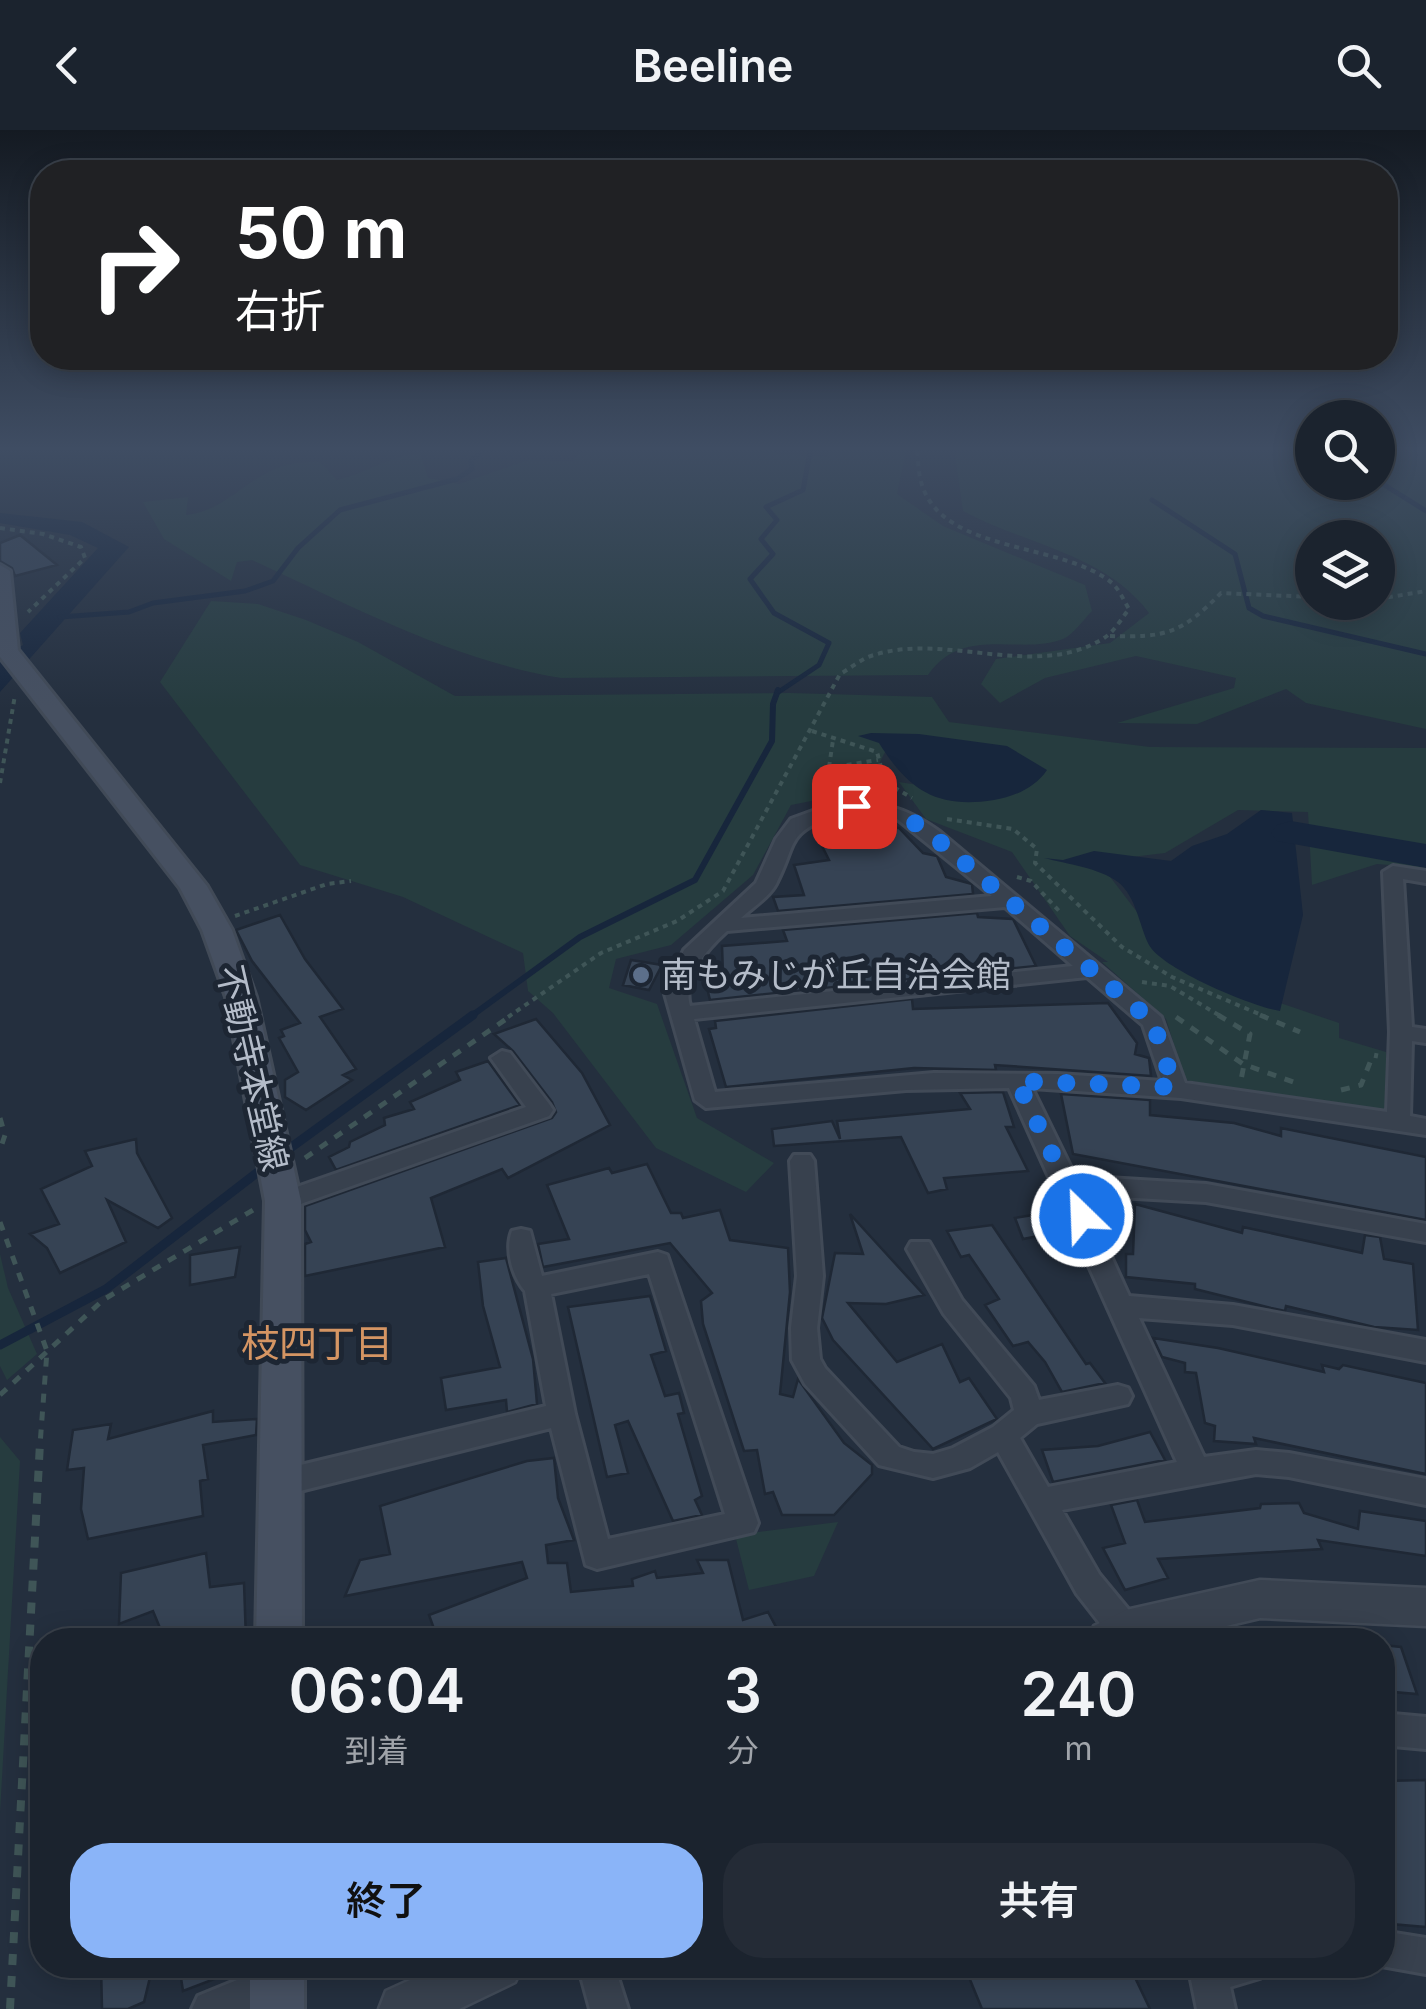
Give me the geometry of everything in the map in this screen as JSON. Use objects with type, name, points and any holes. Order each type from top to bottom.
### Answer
[{"type":"main road","points":[[0,571],[12,655]]},
{"type":"main road","name":"不動寺本堂線","points":[[12,655],[172,859],[214,924],[241,997],[281,1191],[279,1628]]},
{"type":"street","points":[[1174,1087],[1153,1022],[902,814],[854,806],[813,814],[798,823],[785,839],[765,886],[694,950],[676,994],[706,1100],[933,1081],[1017,1081],[1174,1087],[1426,1127]]},
{"type":"street","points":[[1398,1122],[1401,1032],[1393,872],[1426,877]]},
{"type":"street","points":[[719,926],[1008,901]]},
{"type":"street","points":[[680,1014],[1093,970]]},
{"type":"street","points":[[1401,1032],[1426,1036]]},
{"type":"street","points":[[281,1191],[541,1110],[502,1058]]},
{"type":"street","points":[[1017,1081],[1070,1186],[1141,1358],[1196,1472]]},
{"type":"street","points":[[802,1160],[810,1276],[804,1328],[806,1360],[815,1376],[889,1456],[933,1466],[960,1459],[1003,1436],[1029,1414],[1118,1396]]},
{"type":"street","points":[[1070,1186],[1206,1193],[1426,1233]]},
{"type":"street","points":[[521,1238],[528,1276],[536,1287],[561,1414],[597,1554],[743,1523],[658,1262],[536,1287]]},
{"type":"street","points":[[920,1249],[953,1307],[1024,1394],[1029,1414]]},
{"type":"street","points":[[1121,1306],[1233,1315],[1426,1351]]},
{"type":"street","points":[[280,1483],[561,1414]]},
{"type":"street","points":[[1003,1436],[1116,1628]]},
{"type":"street","points":[[1041,1502],[1256,1462],[1426,1492]]},
{"type":"street","points":[[1155,1628],[1260,1599],[1426,1606]]},
{"type":"street","points":[[1395,1730],[1426,1732]]},
{"type":"street","points":[[1395,1951],[1426,1956]]},
{"type":"street","points":[[404,2009],[470,1978]]},
{"type":"street","points":[[600,1978],[609,2009]]},
{"type":"street","points":[[211,2009],[276,1986]]},
{"type":"path","points":[[0,783],[9,710],[15,694],[12,655],[85,558],[81,548],[41,534]]},
{"type":"path","points":[[0,1396],[103,1300],[281,1191],[600,952],[677,922],[724,891],[840,674],[872,654],[916,647],[1028,654],[1086,646],[1107,636],[1129,609],[1121,594],[1090,570],[979,534]]},
{"type":"path","points":[[1395,596],[1426,591]]},
{"type":"path","points":[[1107,636],[1144,637],[1189,626],[1221,593],[1295,596]]},
{"type":"path","points":[[812,731],[877,752],[885,782],[916,800]]},
{"type":"path","points":[[814,792],[827,768],[833,740]]},
{"type":"path","points":[[827,768],[878,760]]},
{"type":"path","points":[[940,816],[1013,829],[1037,849],[1035,862],[1097,928],[1122,947],[1172,977],[1300,1032]]},
{"type":"path","points":[[1007,874],[1031,881],[1065,917]]},
{"type":"path","points":[[214,924],[326,884],[351,881]]},
{"type":"path","points":[[1129,974],[1156,997]]},
{"type":"path","points":[[1139,982],[1170,986],[1250,1034],[1238,1098]]},
{"type":"path","points":[[1166,1008],[1193,1032],[1243,1064],[1303,1086]]},
{"type":"path","points":[[1322,1088],[1362,1086],[1373,1055],[1401,1060]]},
{"type":"path","points":[[0,1118],[5,1135],[0,1150]]},
{"type":"path","points":[[0,1222],[47,1351],[29,1591],[10,2009]]},
{"type":"green space","points":[[161,534],[962,534],[1085,585],[1092,611],[1063,639],[958,650],[928,675],[561,678],[442,645],[252,560],[237,562],[231,581]]},
{"type":"green space","points":[[1014,534],[1295,534],[1295,620],[1395,620],[1395,534],[1426,534],[1426,729],[1306,703],[1286,689],[1197,724],[1117,723],[1234,688],[1236,678],[1136,656],[1045,678],[1000,703],[981,684],[996,659],[1110,643],[1149,613],[1131,593],[1087,564]]},
{"type":"green space","points":[[211,601],[258,604],[306,620],[358,642],[455,696],[790,693],[932,697],[949,722],[1150,747],[1426,748],[1426,868],[1377,864],[1312,885],[1308,812],[1238,810],[1165,853],[1098,861],[1166,950],[1254,994],[1339,1023],[1339,1038],[1386,1052],[1387,1114],[1185,1080],[1166,1019],[1102,962],[1108,962],[1070,936],[1012,852],[926,819],[899,782],[963,792],[892,738],[866,790],[791,805],[753,875],[671,945],[616,959],[609,988],[657,1004],[697,1118],[774,1163],[746,1192],[656,1148],[553,1013],[528,991],[523,953],[403,897],[300,865],[160,682]]},
{"type":"green space","points":[[0,1254],[8,1288],[37,1354],[7,1380],[0,1366]]},
{"type":"green space","points":[[0,1437],[20,1461],[0,1813]]},
{"type":"green space","points":[[838,1522],[814,1576],[749,1590],[735,1535]]},
{"type":"water","points":[[62,534],[104,534],[129,547],[0,692],[0,659],[23,645],[20,633],[98,548]]},
{"type":"water","points":[[919,734],[1007,746],[1047,770],[1031,786],[1002,799],[941,799],[914,785],[879,743],[858,736]]},
{"type":"water","points":[[1261,810],[1292,813],[1303,915],[1280,1011],[1230,995],[1171,965],[1149,945],[1133,903],[1118,882],[1092,870],[1044,858],[1063,860],[1094,851],[1171,861],[1192,846],[1227,834]]},
{"type":"building","points":[[20,535],[57,565],[15,576],[12,568],[0,561],[0,543]]},
{"type":"building","points":[[872,820],[878,827],[899,828],[923,853],[937,856],[946,877],[972,884],[973,894],[778,911],[773,897],[804,895],[794,865],[829,860],[814,830],[854,828],[851,822]]},
{"type":"building","points":[[977,913],[978,917],[1013,919],[1036,966],[710,1000],[704,976],[723,973],[722,946],[787,941],[783,930]]},
{"type":"building","points":[[280,915],[305,959],[343,1009],[320,1017],[356,1069],[343,1075],[352,1080],[306,1110],[285,1097],[285,1080],[298,1072],[279,1038],[284,1036],[281,1030],[300,1023],[252,961],[236,930]]},
{"type":"building","name":"南もみじが丘自治会館","points":[[631,960],[662,965],[649,990],[623,985]]},
{"type":"building","points":[[912,999],[913,1009],[1108,1003],[1137,1043],[1135,1054],[1149,1058],[1151,1076],[995,1065],[996,1070],[914,1068],[726,1087],[709,1029],[716,1028],[715,1021]]},
{"type":"building","points":[[536,1019],[582,1073],[610,1125],[508,1178],[502,1169],[431,1198],[445,1247],[305,1276],[305,1244],[311,1242],[305,1230],[305,1206],[552,1118],[556,1112],[552,1102],[513,1051],[494,1034]]},
{"type":"building","points":[[488,1061],[520,1105],[336,1170],[329,1157],[385,1125],[384,1118],[414,1109],[410,1102],[460,1080],[456,1072]]},
{"type":"building","points":[[1003,1092],[1014,1127],[1006,1127],[1028,1171],[944,1178],[947,1189],[928,1193],[901,1137],[774,1146],[772,1129],[832,1121],[840,1139],[837,1121],[970,1109],[960,1093]]},
{"type":"building","points":[[1061,1094],[1150,1100],[1150,1115],[1234,1123],[1281,1136],[1281,1128],[1426,1157],[1426,1220],[1073,1154]]},
{"type":"building","points":[[136,1139],[137,1153],[172,1218],[158,1228],[107,1200],[126,1242],[60,1273],[47,1248],[30,1234],[59,1224],[41,1189],[92,1166],[85,1151]]},
{"type":"building","points":[[647,1164],[671,1213],[681,1213],[683,1218],[720,1210],[730,1240],[788,1248],[790,1292],[780,1394],[793,1397],[798,1379],[844,1443],[872,1465],[872,1474],[834,1515],[782,1515],[773,1492],[765,1494],[757,1450],[744,1451],[703,1324],[701,1301],[712,1293],[670,1243],[543,1267],[538,1244],[569,1239],[547,1185],[609,1168],[612,1173]]},
{"type":"building","points":[[1135,1204],[1242,1233],[1243,1227],[1362,1253],[1365,1235],[1380,1237],[1384,1259],[1413,1264],[1418,1330],[1374,1327],[1286,1306],[1285,1311],[1195,1289],[1195,1284],[1126,1277],[1126,1254],[1133,1254]]},
{"type":"building","points":[[1045,1213],[1054,1233],[1023,1239],[1015,1218]]},
{"type":"building","points":[[850,1214],[924,1295],[886,1304],[848,1303],[897,1362],[942,1344],[960,1382],[969,1378],[997,1419],[933,1449],[833,1340],[822,1318],[835,1253],[863,1254]]},
{"type":"building","points":[[992,1225],[1086,1364],[1090,1363],[1105,1383],[1062,1392],[1028,1342],[1013,1346],[985,1305],[999,1299],[969,1255],[961,1257],[947,1231]]},
{"type":"building","points":[[240,1247],[235,1277],[190,1285],[190,1255]]},
{"type":"building","points":[[506,1258],[533,1359],[537,1404],[507,1412],[506,1400],[446,1410],[441,1378],[500,1367],[483,1306],[478,1262]]},
{"type":"building","points":[[650,1296],[666,1351],[651,1355],[665,1396],[679,1393],[684,1413],[678,1414],[702,1496],[695,1500],[702,1515],[673,1521],[628,1421],[615,1425],[628,1473],[607,1477],[568,1307]]},
{"type":"building","points":[[1153,1338],[1324,1372],[1322,1365],[1339,1369],[1343,1365],[1426,1383],[1426,1474],[1254,1438],[1256,1444],[1214,1441],[1215,1426],[1205,1423],[1196,1373],[1185,1372],[1185,1363],[1162,1357]]},
{"type":"building","points":[[213,1411],[213,1422],[257,1419],[256,1435],[203,1445],[208,1479],[200,1481],[203,1516],[88,1539],[81,1509],[84,1468],[67,1470],[73,1430],[111,1424],[108,1439]]},
{"type":"building","points":[[1150,1432],[1165,1460],[1053,1482],[1042,1450],[1098,1446]]},
{"type":"building","points":[[554,1458],[558,1498],[574,1540],[546,1545],[548,1563],[567,1563],[571,1592],[633,1586],[632,1579],[655,1571],[657,1578],[703,1573],[697,1560],[728,1560],[743,1620],[768,1612],[777,1628],[434,1628],[429,1615],[527,1578],[522,1562],[345,1596],[360,1560],[390,1554],[380,1506],[527,1461]]},
{"type":"building","points":[[1137,1500],[1145,1522],[1260,1508],[1261,1504],[1299,1503],[1304,1513],[1358,1529],[1360,1511],[1426,1521],[1426,1556],[1318,1540],[1322,1549],[1158,1559],[1168,1578],[1125,1590],[1103,1548],[1125,1543],[1111,1505]]},
{"type":"building","points":[[206,1553],[210,1587],[244,1583],[246,1628],[160,1628],[153,1611],[119,1624],[121,1573]]},
{"type":"building","points":[[1395,1646],[1401,1647],[1417,1694],[1395,1692]]},
{"type":"building","points":[[1426,1780],[1426,1927],[1395,1924],[1395,1781]]},
{"type":"building","points":[[101,1978],[150,1978],[144,2002],[128,2009],[102,2009]]},
{"type":"building","points":[[181,1978],[217,1978],[183,1991]]},
{"type":"building","points":[[969,1978],[1135,1978],[1150,2009],[982,2009]]},
{"type":"waterway","points":[[60,617],[129,612],[153,603],[245,591],[273,581],[314,534]]},
{"type":"waterway","points":[[765,534],[761,539],[773,554],[750,579],[774,613],[829,643],[819,665],[777,693]]},
{"type":"waterway","points":[[1204,534],[1235,554],[1249,608],[1263,616],[1426,654]]},
{"type":"waterway","points":[[470,1017],[580,937],[695,880],[772,741],[773,704],[778,690]]},
{"type":"waterway","points":[[1291,833],[1426,856]]},
{"type":"waterway","points":[[282,1154],[473,1015]]},
{"type":"waterway","points":[[0,1345],[106,1289],[267,1165]]},
{"type":"place","name":"南もみじが丘自治会館","points":[[641,975]]},
{"type":"district","name":"枝四丁目","points":[[317,1344]]},
{"type":"route","points":[[854,806],[902,814],[933,836],[1153,1022],[1174,1087],[1017,1081],[1082,1216]]}]
